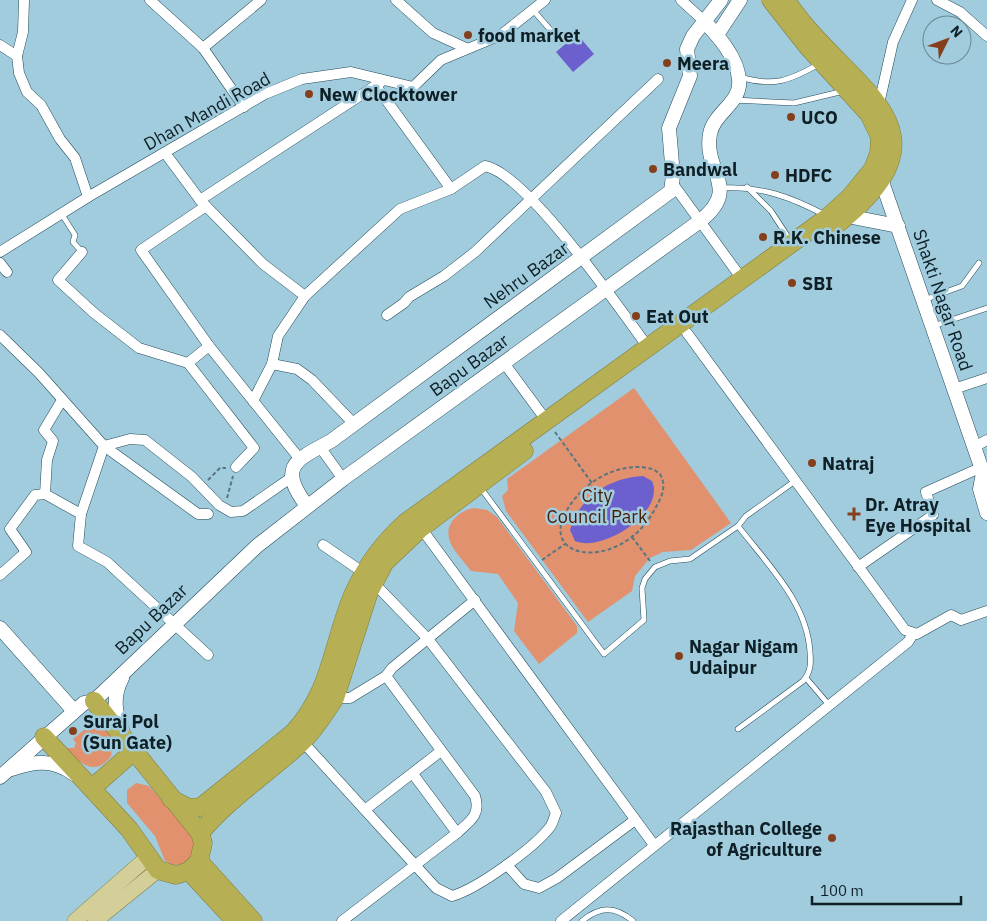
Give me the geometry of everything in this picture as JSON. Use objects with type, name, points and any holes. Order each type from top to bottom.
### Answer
[{"type":"highway","points":[[171,799],[189,808],[201,807],[293,733],[303,722],[323,687],[350,604],[369,578],[392,554],[421,528],[479,485],[549,425],[648,347],[828,217],[873,169],[879,153],[878,129],[869,114],[821,62],[771,0]]},
{"type":"highway","points":[[200,833],[224,807],[302,741],[335,698],[369,578],[380,550],[405,523],[687,333],[847,216],[881,179],[892,156],[894,138],[888,116],[786,0]]},
{"type":"highway","points":[[44,737],[129,829],[153,864],[176,875],[194,866],[203,843],[200,833],[133,752],[94,701]]},
{"type":"highway","points":[[92,788],[133,752]]},
{"type":"highway","points":[[194,866],[235,921]]},
{"type":"highway","points":[[194,866],[253,921]]},
{"type":"main road","points":[[717,35],[740,0]]},
{"type":"main road","points":[[673,184],[669,128],[690,76],[688,43],[720,1]]},
{"type":"main road","points":[[704,21],[717,35],[732,57],[739,76],[740,88],[733,100],[714,122],[710,133],[710,145],[720,188]]},
{"type":"main road","name":"Shakti Nagar Road","points":[[881,179],[954,389],[981,444],[984,474],[980,489],[987,513]]},
{"type":"main road","name":"Nehru Bazar","points":[[299,458],[320,447],[354,424],[581,258],[665,196],[671,191],[673,184]]},
{"type":"main road","name":"Bapu Bazar","points":[[4,774],[74,711],[84,703],[94,701],[256,546],[343,479],[700,221],[717,204],[720,188]]},
{"type":"main road","name":"Shakti Nagar Road","points":[[847,216],[898,226]]},
{"type":"main road","points":[[299,458],[295,464],[292,477],[296,490],[307,506]]},
{"type":"main road","points":[[0,628],[74,711]]},
{"type":"main road","points":[[128,668],[116,690],[115,710],[122,732],[133,752]]},
{"type":"main road","points":[[4,774],[30,763],[50,762],[70,772],[92,788]]},
{"type":"main road","points":[[75,921],[153,864]]},
{"type":"main road","points":[[95,921],[153,864]]},
{"type":"street","points":[[24,0],[23,32],[17,56],[20,73],[27,92],[41,105],[60,139],[75,158],[88,197]]},
{"type":"street","points":[[150,0],[203,48],[244,108]]},
{"type":"street","points":[[203,48],[262,0]]},
{"type":"street","points":[[396,0],[433,33],[466,48],[501,35],[544,0]]},
{"type":"street","points":[[681,0],[704,21]]},
{"type":"street","points":[[879,104],[893,42],[912,0]]},
{"type":"street","points":[[936,0],[960,12],[987,36]]},
{"type":"street","points":[[0,45],[17,56]]},
{"type":"street","name":"Dhan Mandi Road","points":[[0,252],[88,197],[244,108],[265,94],[302,79],[351,72],[413,87],[441,60],[466,48]]},
{"type":"street","points":[[299,458],[209,346],[141,250],[203,203],[386,79]]},
{"type":"street","points":[[387,316],[409,297],[444,276],[475,252],[658,79]]},
{"type":"street","points":[[376,86],[451,189]]},
{"type":"street","points":[[165,153],[203,203],[263,264],[305,296]]},
{"type":"street","points":[[253,400],[272,364],[278,336],[305,296],[400,210],[451,189],[485,166],[496,168],[542,209],[648,347]]},
{"type":"street","points":[[673,184],[742,279]]},
{"type":"street","points":[[82,252],[58,280],[94,313],[139,348],[188,363],[254,448],[236,467]]},
{"type":"street","points":[[0,262],[7,272]]},
{"type":"street","points":[[687,333],[901,626],[913,634]]},
{"type":"street","points":[[0,335],[104,446],[198,514],[208,514]]},
{"type":"street","points":[[188,363],[209,346]]},
{"type":"street","points":[[504,363],[549,425]]},
{"type":"street","points":[[272,364],[297,369],[312,380],[354,424]]},
{"type":"street","points":[[954,389],[987,378]]},
{"type":"street","points":[[45,494],[47,460],[53,441],[44,430],[62,400]]},
{"type":"street","points":[[104,446],[130,439],[145,440],[231,512],[243,511],[292,477]]},
{"type":"street","points":[[104,446],[81,514],[78,546],[107,562],[208,655]]},
{"type":"street","points":[[320,447],[343,479]]},
{"type":"street","points":[[858,567],[933,515],[926,492],[984,474]]},
{"type":"street","points":[[0,575],[26,552],[10,529],[35,495],[45,494],[81,514]]},
{"type":"street","points":[[421,528],[654,845]]},
{"type":"street","points":[[302,741],[436,888],[452,896],[464,893],[507,865],[550,826],[556,812],[546,792],[428,639],[369,578],[324,545]]},
{"type":"street","points":[[335,698],[350,698],[386,676],[392,668],[474,600]]},
{"type":"street","points":[[561,921],[908,642],[913,634],[951,615],[961,620],[987,611]]},
{"type":"street","points":[[342,921],[457,833],[475,817],[478,804],[475,796],[386,676]]},
{"type":"street","points":[[366,810],[441,751]]},
{"type":"street","points":[[413,774],[457,833]]},
{"type":"street","points":[[507,865],[524,884],[539,888],[557,878],[635,820]]},
{"type":"lane","points":[[533,9],[560,41]]},
{"type":"lane","points":[[739,76],[776,83],[796,76],[821,62]]},
{"type":"lane","points":[[733,100],[794,103],[847,90]]},
{"type":"lane","points":[[720,188],[747,188],[783,195],[828,217]]},
{"type":"lane","points":[[747,188],[771,212],[792,243]]},
{"type":"lane","points":[[61,214],[75,235],[73,242],[82,252]]},
{"type":"lane","points":[[924,301],[962,286],[979,263]]},
{"type":"lane","points":[[932,326],[987,308]]},
{"type":"lane","points":[[479,485],[604,654],[644,620],[642,588],[645,579],[655,567],[661,564],[690,559],[738,526],[746,516],[795,481]]},
{"type":"lane","points":[[738,526],[791,595],[803,616],[809,637],[811,660],[806,678],[738,729]]},
{"type":"lane","points":[[806,678],[829,705]]},
{"type":"lane","points":[[582,921],[596,911],[606,908],[617,910],[634,921]]},
{"type":"path","points":[[549,425],[592,482]]},
{"type":"path","points":[[202,487],[220,468],[236,467],[224,508]]},
{"type":"path","points":[[629,468],[648,468],[660,474],[663,488],[650,519],[632,537],[616,546],[590,553],[577,552],[565,544],[562,531],[565,516],[574,501],[592,482],[611,472],[629,468]]},
{"type":"path","points":[[632,537],[655,567]]},
{"type":"path","points":[[537,564],[565,544]]},
{"type":"green space","name":"City Council Park","points":[[634,388],[731,523],[691,550],[663,552],[650,558],[635,576],[632,591],[588,622],[506,511],[502,496],[508,490],[507,479]]},
{"type":"green space","points":[[474,508],[487,510],[497,517],[577,626],[577,633],[539,664],[514,631],[518,603],[498,574],[471,571],[450,542],[448,532],[452,522],[459,514]]},
{"type":"green space","points":[[100,722],[113,738],[111,756],[105,763],[99,766],[87,766],[76,759],[66,748],[74,748],[76,743],[73,739],[90,725],[96,728]]},
{"type":"green space","points":[[136,783],[149,786],[190,832],[194,839],[195,852],[186,862],[174,865],[165,861],[155,836],[127,803],[127,790]]},
{"type":"shaded area","points":[[577,34],[594,54],[573,72],[556,52]]},
{"type":"shaded area","points":[[643,476],[652,481],[654,493],[650,505],[641,517],[629,527],[600,541],[587,543],[575,541],[570,530],[581,507],[589,498],[619,480]]},
{"type":"place","name":"food market","points":[[468,35]]},
{"type":"place","name":"Meera","points":[[667,63]]},
{"type":"place","name":"New Clocktower","points":[[309,94]]},
{"type":"place","name":"UCO","points":[[791,117]]},
{"type":"place","name":"Bandwal","points":[[653,169]]},
{"type":"place","name":"HDFC","points":[[775,175]]},
{"type":"place","name":"R.K. Chinese","points":[[763,237]]},
{"type":"place","name":"SBI","points":[[792,283]]},
{"type":"place","name":"Eat Out","points":[[636,316]]},
{"type":"place","name":"Natraj","points":[[812,463]]},
{"type":"place","name":"Dr. Atray Eye Hospital","points":[[854,514]]},
{"type":"place","name":"Nagar Nigam Udaipur","points":[[679,656]]},
{"type":"place","name":"Suraj Pol (Sun Gate)","points":[[73,731]]},
{"type":"place","name":"Rajasthan College of Agriculture","points":[[832,838]]}]
